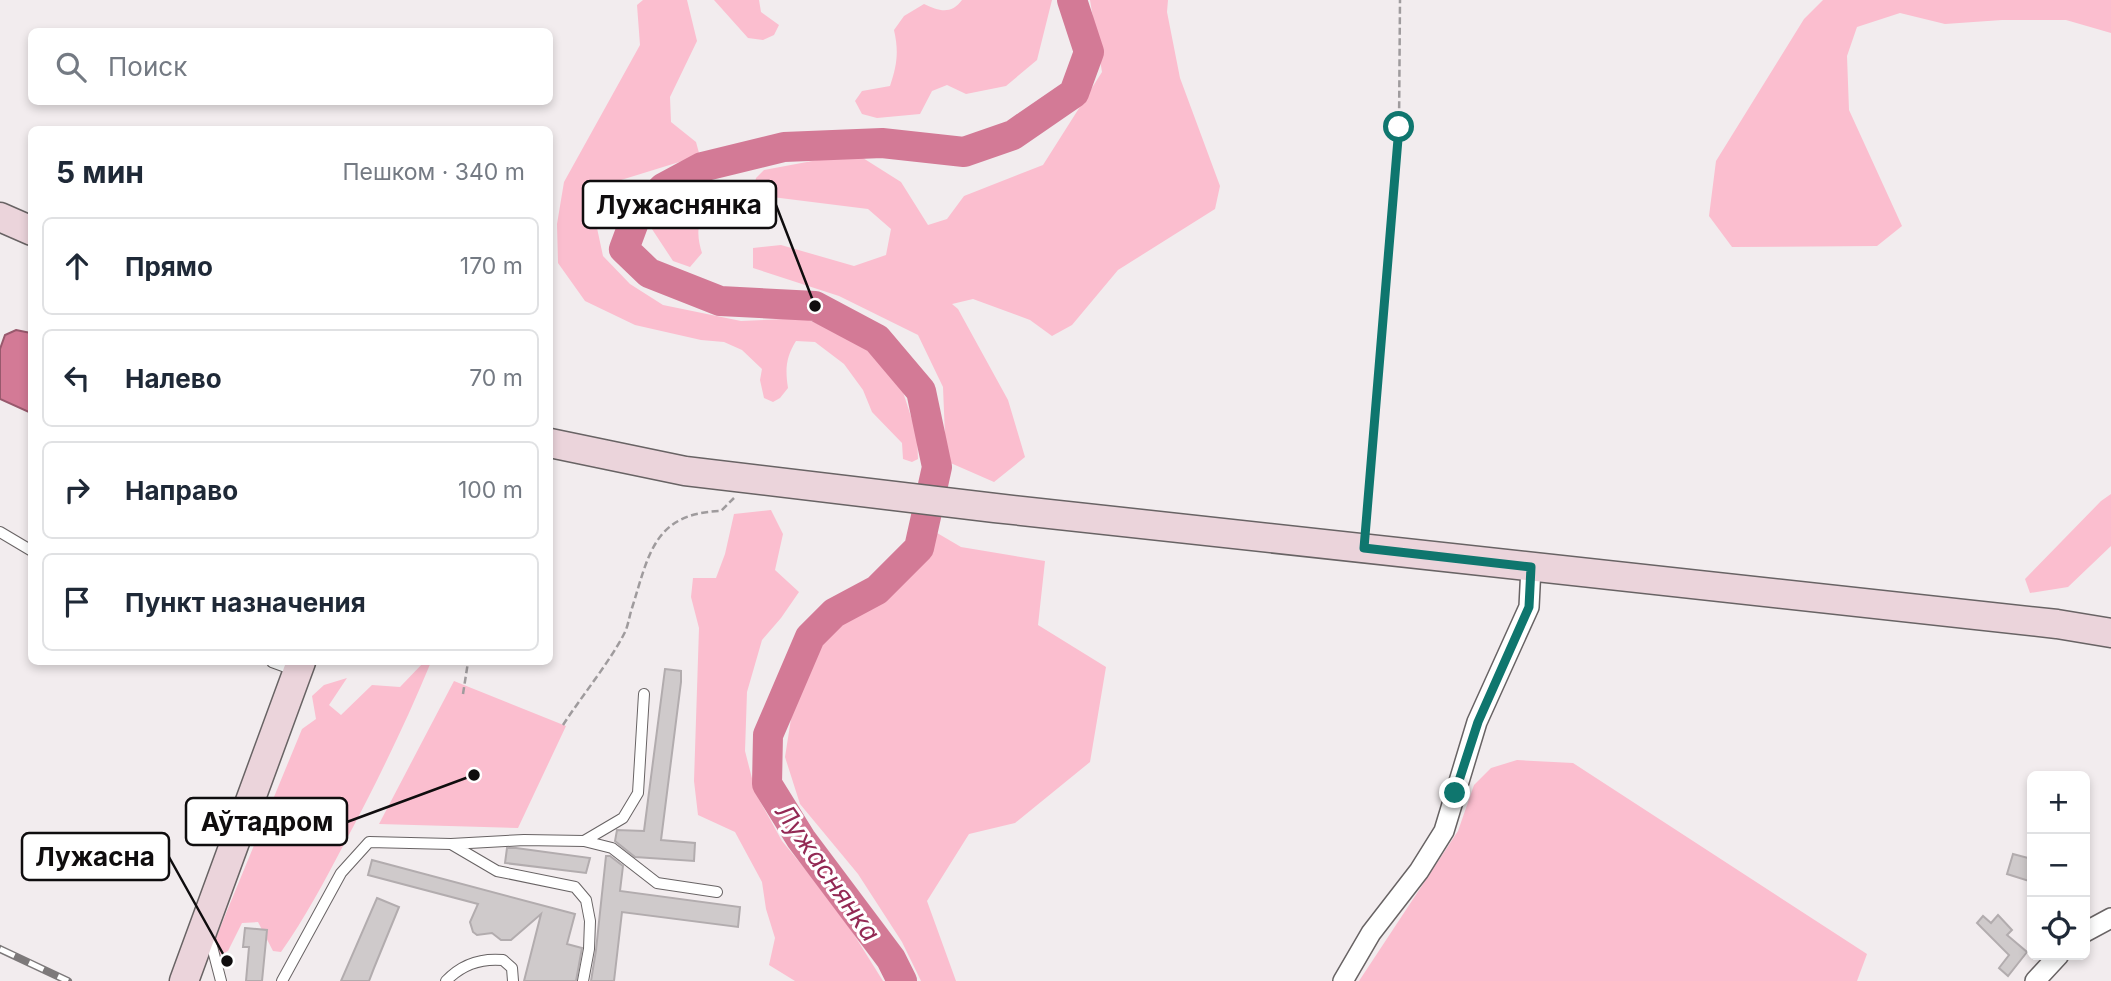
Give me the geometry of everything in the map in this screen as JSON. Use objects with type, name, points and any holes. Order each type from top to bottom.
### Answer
[{"type":"main road","points":[[0,217],[28,229]]},
{"type":"main road","points":[[553,444],[685,471],[995,508],[2057,624],[2111,633]]},
{"type":"main road","points":[[187,980],[290,665]]},
{"type":"street","points":[[1343,981],[1371,933],[1419,871],[1444,831],[1478,722],[1529,607],[1531,567]]},
{"type":"street","points":[[2090,929],[2111,918]]},
{"type":"street","points":[[2035,981],[2054,960]]},
{"type":"lane","points":[[0,532],[28,549]]},
{"type":"lane","points":[[584,841],[623,818],[638,793],[644,695]]},
{"type":"lane","points":[[282,981],[341,873],[369,842],[451,845],[524,840],[584,841],[612,848],[657,883],[717,892]]},
{"type":"lane","points":[[451,845],[497,871],[576,887],[586,900],[590,921],[589,949],[583,981]]},
{"type":"lane","points":[[206,918],[221,981]]},
{"type":"lane","points":[[446,981],[455,971],[483,959],[503,960],[512,968],[513,981]]},
{"type":"path","points":[[1364,548],[1399,127],[1400,0]]},
{"type":"path","points":[[563,724],[624,633],[647,560],[656,542],[673,524],[698,512],[722,511],[733,498]]},
{"type":"path","points":[[463,694],[468,665]]},
{"type":"shaded area","points":[[643,0],[687,0],[697,41],[670,97],[671,122],[696,142],[699,153],[689,159],[621,180],[594,214],[603,256],[630,284],[663,305],[741,321],[804,318],[861,343],[903,392],[917,435],[918,459],[912,462],[903,459],[902,443],[872,412],[863,390],[844,364],[815,342],[796,341],[787,363],[788,388],[773,402],[764,398],[760,380],[762,369],[742,350],[724,342],[701,340],[635,325],[585,301],[558,263],[557,224],[564,182],[640,45],[637,5]]},
{"type":"shaded area","points":[[714,0],[759,0],[761,12],[779,25],[774,35],[763,40],[748,38]]},
{"type":"shaded area","points":[[962,0],[1052,0],[1037,60],[1006,86],[966,94],[947,85],[932,91],[920,114],[877,118],[862,114],[855,101],[862,91],[890,86],[896,58],[894,30],[904,16],[924,4],[949,10]]},
{"type":"shaded area","points":[[1090,0],[1168,0],[1167,12],[1180,78],[1220,186],[1215,209],[1118,270],[1072,325],[1052,336],[1030,320],[973,299],[952,304],[958,309],[1008,400],[1025,457],[994,482],[946,461],[943,387],[918,335],[839,296],[753,268],[753,248],[781,245],[854,266],[886,255],[891,229],[868,209],[764,196],[754,188],[756,178],[764,170],[855,153],[901,182],[928,225],[947,219],[964,196],[1043,165],[1102,72]]},
{"type":"shaded area","points":[[1823,0],[2111,0],[2111,33],[2066,20],[2002,20],[1945,24],[1900,13],[1857,27],[1847,56],[1849,110],[1902,226],[1877,246],[1732,247],[1709,216],[1716,161],[1804,19]]},
{"type":"shaded area","points":[[714,180],[725,187],[727,193],[700,222],[702,253],[690,267],[673,261],[648,223],[654,209],[689,183]]},
{"type":"shaded area","points":[[16,330],[28,332],[28,412],[0,399],[0,349],[5,335]]},
{"type":"shaded area","points":[[2111,494],[2111,546],[2068,587],[2030,593],[2025,579]]},
{"type":"shaded area","points":[[771,510],[783,534],[775,570],[799,592],[762,640],[747,692],[745,751],[756,794],[782,841],[838,909],[883,981],[795,981],[769,965],[775,938],[766,909],[762,882],[735,832],[698,815],[694,781],[699,628],[691,597],[693,578],[716,578],[725,554],[734,514]]},
{"type":"shaded area","points":[[932,530],[961,547],[1045,561],[1038,625],[1106,667],[1090,762],[1015,823],[969,834],[927,901],[956,981],[921,981],[902,942],[858,874],[800,804],[785,757],[801,655],[846,610],[894,580],[911,562]]},
{"type":"shaded area","points":[[421,665],[430,665],[355,823],[281,952],[273,951],[258,922],[242,923],[228,951],[220,955],[215,940],[302,729],[316,719],[312,696],[324,685],[347,678],[329,705],[341,715],[372,685],[400,687]]},
{"type":"shaded area","points":[[454,681],[566,726],[518,828],[379,824]]},
{"type":"shaded area","points":[[1517,760],[1573,763],[1867,954],[1857,981],[1359,981],[1458,831],[1474,785],[1491,768]]},
{"type":"building","points":[[665,669],[681,671],[681,682],[661,840],[695,843],[694,861],[635,857],[615,841],[617,830],[644,831]]},
{"type":"building","points":[[507,848],[590,858],[586,873],[505,863]]},
{"type":"building","points":[[2013,854],[2027,858],[2027,880],[2007,874]]},
{"type":"building","points":[[606,856],[623,866],[620,891],[740,907],[738,927],[622,912],[614,981],[591,981]]},
{"type":"building","points":[[372,860],[575,914],[567,944],[582,948],[576,981],[524,981],[541,914],[511,940],[501,940],[492,933],[477,935],[470,922],[478,904],[368,875]]},
{"type":"building","points":[[377,898],[399,907],[369,981],[341,981]]},
{"type":"building","points":[[1998,915],[2012,930],[2007,935],[2027,952],[2008,976],[1999,968],[2009,955],[1977,923],[1983,916],[1991,923]]},
{"type":"building","points":[[245,928],[267,930],[262,981],[246,981],[249,947],[243,947]]},
{"type":"waterway","name":"Лужаснянка","points":[[902,981],[891,959],[801,839],[767,784],[768,735],[810,637],[834,613],[877,590],[919,548],[937,467],[921,391],[877,339],[815,306],[720,301],[649,273],[624,249],[637,214],[663,188],[702,167],[784,147],[882,143],[964,152],[1013,135],[1074,93],[1089,52],[1072,0]]},
{"type":"railway","points":[[0,949],[68,981]]},
{"type":"place","name":"Лужаснянка","points":[[815,306]]},
{"type":"place","name":"Аўтадром","points":[[474,775]]},
{"type":"place","name":"Лужасна","points":[[227,961]]},
{"type":"route","points":[[1399,127],[1364,548],[1531,567],[1529,607],[1478,722],[1455,793]]}]
